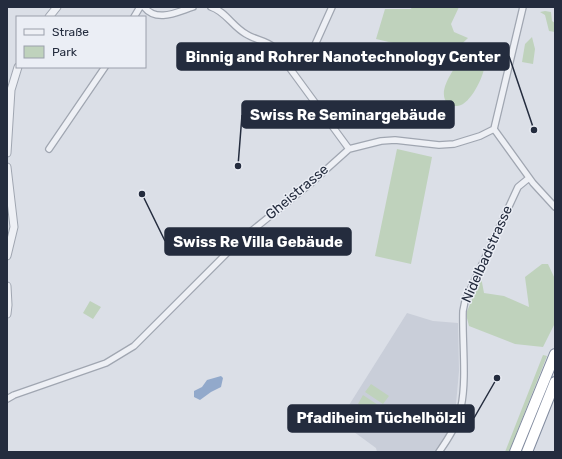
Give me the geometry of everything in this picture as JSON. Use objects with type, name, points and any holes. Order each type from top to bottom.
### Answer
[{"type":"highway","points":[[515,452],[555,354]]},
{"type":"highway","points":[[527,452],[555,382]]},
{"type":"street","points":[[50,16],[57,7]]},
{"type":"street","points":[[135,16],[140,7]]},
{"type":"street","points":[[144,7],[154,14],[163,16],[193,7]]},
{"type":"street","points":[[213,7],[247,35],[272,45],[292,69],[349,149]]},
{"type":"street","points":[[292,69],[314,47],[332,7]]},
{"type":"street","points":[[523,7],[494,129],[529,178],[555,207]]},
{"type":"street","points":[[7,153],[8,100],[18,68]]},
{"type":"street","points":[[49,149],[104,68]]},
{"type":"street","name":"Gheistrasse","points":[[7,399],[14,395],[106,363],[134,346],[175,307],[239,241],[305,188],[349,149],[380,141],[395,140],[438,145],[454,144],[480,136],[494,129]]},
{"type":"street","points":[[7,167],[10,215],[14,227],[7,256]]},
{"type":"street","name":"Nidelbadstrasse","points":[[439,452],[450,434],[461,408],[463,391],[463,311],[465,300],[518,186],[529,178]]},
{"type":"street","points":[[7,286],[7,314]]},
{"type":"shaded area","points":[[407,313],[433,321],[458,323],[459,371],[455,415],[450,429],[436,452],[377,452],[376,448],[339,421]]},
{"type":"green space","points":[[412,7],[459,7],[451,24],[454,32],[468,38],[449,56],[376,39],[385,9],[411,9]]},
{"type":"green space","points":[[540,12],[551,12],[552,21],[555,23],[555,32],[549,31],[545,15]]},
{"type":"green space","points":[[532,37],[535,49],[533,64],[522,62],[525,44]]},
{"type":"green space","points":[[469,50],[479,51],[485,58],[484,70],[478,84],[466,102],[456,106],[448,104],[444,93],[445,86],[456,65]]},
{"type":"green space","points":[[397,149],[432,157],[411,264],[375,256]]},
{"type":"green space","points":[[542,264],[548,264],[555,279],[555,323],[543,347],[515,344],[469,326],[466,314],[481,277],[484,293],[504,296],[529,307],[525,277]]},
{"type":"green space","points":[[90,301],[101,307],[93,319],[83,313]]},
{"type":"green space","points":[[543,355],[547,356],[509,452],[505,452]]},
{"type":"green space","points":[[371,384],[389,396],[383,404],[365,392]]},
{"type":"green space","points":[[363,395],[381,407],[376,415],[358,404]]},
{"type":"water","points":[[221,376],[223,378],[221,387],[200,400],[194,397],[194,391],[202,387],[207,380]]},
{"type":"place","name":"Binnig and Rohrer Nanotechnology Center","points":[[534,130]]},
{"type":"place","name":"Swiss Re Seminargebäude","points":[[238,166]]},
{"type":"place","name":"Swiss Re Villa Gebäude","points":[[142,194]]},
{"type":"place","name":"Pfadiheim Tüchelhölzli","points":[[497,378]]}]
